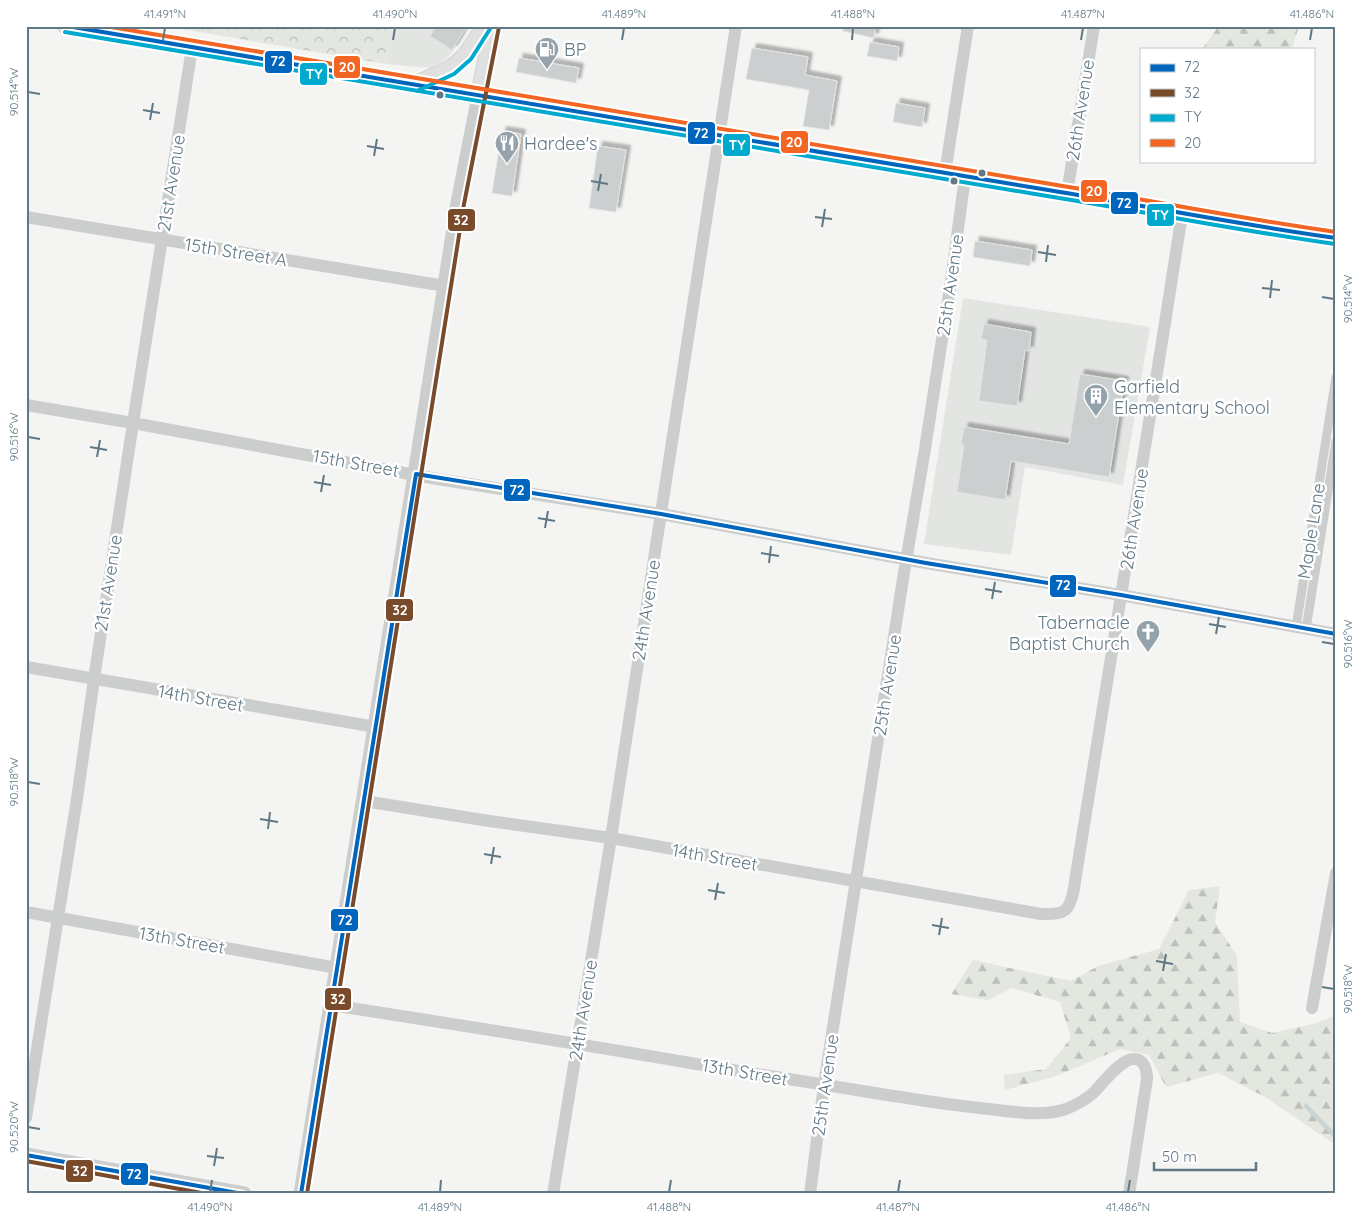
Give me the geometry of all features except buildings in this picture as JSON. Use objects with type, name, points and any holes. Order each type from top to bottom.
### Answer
[{"type":"main road","points":[[66,26],[141,33],[192,48],[479,96],[494,26]]},
{"type":"main road","points":[[414,85],[450,69],[465,55],[485,26]]},
{"type":"street","name":"24th Avenue","points":[[553,1194],[611,838],[736,26]]},
{"type":"street","points":[[945,173],[968,26]]},
{"type":"street","name":"26th Avenue","points":[[1066,193],[1094,26]]},
{"type":"street","name":"21st Avenue","points":[[26,1118],[192,48]]},
{"type":"street","points":[[301,1194],[459,197],[479,96],[1336,238]]},
{"type":"street","name":"25th Avenue","points":[[810,1194],[824,1085],[950,288],[965,177]]},
{"type":"street","name":"26th Avenue","points":[[1065,911],[1072,898],[1076,875],[1182,214]]},
{"type":"street","name":"15th Street A","points":[[26,217],[445,286]]},
{"type":"street","name":"Maple Lane","points":[[1301,628],[1336,376]]},
{"type":"street","name":"15th Street","points":[[26,405],[416,474],[661,514],[1336,634]]},
{"type":"street","name":"Maple Lane","points":[[1301,628],[1336,441]]},
{"type":"street","name":"14th Street","points":[[26,667],[376,727]]},
{"type":"street","name":"14th Street","points":[[364,801],[611,838],[1041,914],[1055,914],[1065,911]]},
{"type":"street","points":[[1312,1008],[1336,873]]},
{"type":"street","name":"13th Street","points":[[26,912],[337,968]]},
{"type":"street","name":"13th Street","points":[[331,1005],[577,1043],[824,1085],[964,1106],[1027,1113],[1064,1110],[1078,1104],[1092,1094],[1121,1064],[1135,1059],[1141,1062],[1146,1069],[1147,1078],[1129,1194]]},
{"type":"street","points":[[26,1154],[244,1194]]},
{"type":"shaded area","points":[[392,26],[467,26],[465,34],[453,51],[444,61],[430,68],[386,64]]},
{"type":"shaded area","name":"Garfield Elementary School","points":[[963,298],[1150,327],[1123,485],[1025,467],[1011,555],[924,544]]},
{"type":"green space","points":[[164,26],[392,26],[386,64]]},
{"type":"green space","points":[[1219,26],[1299,26],[1292,48],[1203,48]]},
{"type":"green space","points":[[1220,886],[1215,922],[1237,956],[1240,1022],[1272,1033],[1317,1023],[1336,1015],[1336,1145],[1265,1097],[1218,1073],[1166,1087],[1149,1055],[1120,1049],[1056,1076],[1005,1090],[1004,1075],[1046,1069],[1071,1038],[1060,1002],[1012,988],[988,1000],[951,994],[973,960],[1071,981],[1098,966],[1159,949],[1189,890]]},
{"type":"waterway","points":[[1306,1106],[1336,1137]]},
{"type":"transit line","name":"72","points":[[67,26],[1261,227],[1336,238]]},
{"type":"transit line","name":"20","points":[[105,26],[1076,188],[1261,221],[1336,232]]},
{"type":"transit line","name":"32","points":[[307,1194],[464,204],[499,27]]},
{"type":"transit line","name":"TY","points":[[417,91],[454,74],[471,59],[490,29]]},
{"type":"transit line","name":"TY","points":[[65,32],[1335,244]]},
{"type":"transit line","name":"72","points":[[301,1194],[416,474],[661,514],[926,563],[1121,595],[1336,634]]},
{"type":"transit line","name":"72","points":[[26,1155],[243,1194]]},
{"type":"transit line","name":"32","points":[[26,1161],[207,1194]]},
{"type":"place","name":"BP","points":[[547,70]]},
{"type":"place","name":"Hardee's","points":[[507,164]]},
{"type":"place","name":"Garfield Elementary School","points":[[1096,417]]},
{"type":"place","name":"Tabernacle Baptist Church","points":[[1148,653]]}]
